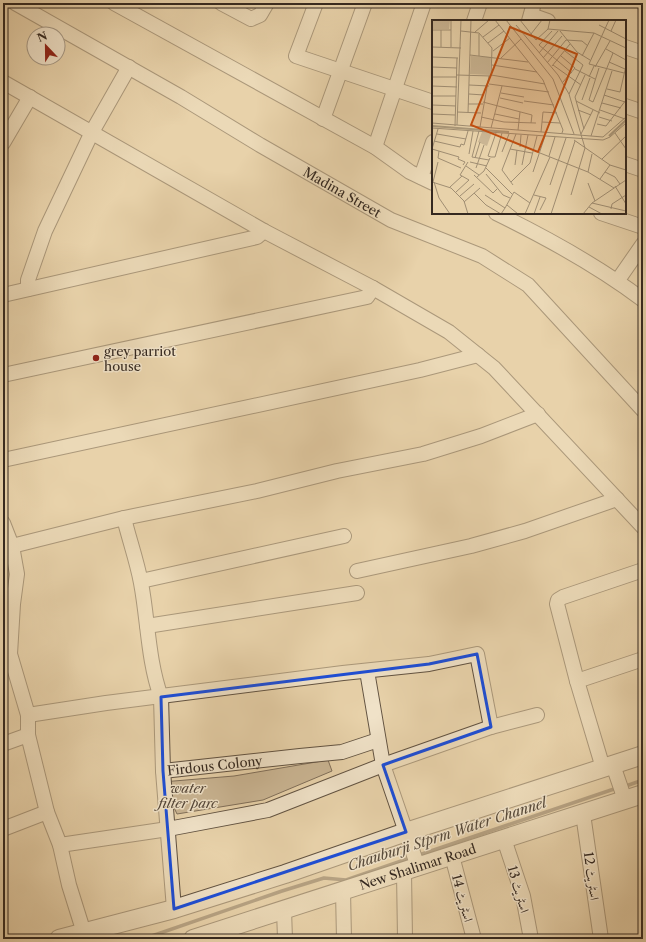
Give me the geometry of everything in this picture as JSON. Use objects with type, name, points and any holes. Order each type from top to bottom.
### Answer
[{"type":"street","name":"Madina Street","points":[[17,3],[391,220],[482,256],[528,285],[643,410]]},
{"type":"street","points":[[114,3],[375,147],[410,172],[427,180],[432,148]]},
{"type":"street","points":[[221,3],[251,19],[260,16],[267,3]]},
{"type":"street","points":[[316,3],[296,56],[432,102]]},
{"type":"street","points":[[324,119],[365,3]]},
{"type":"street","points":[[375,147],[424,3]]},
{"type":"street","points":[[474,20],[480,3]]},
{"type":"street","points":[[531,13],[546,20]]},
{"type":"street","points":[[626,47],[643,53]]},
{"type":"street","points":[[28,289],[28,280],[45,231],[92,132],[129,67]]},
{"type":"street","points":[[3,82],[264,231],[373,288],[449,332],[494,368],[643,527]]},
{"type":"street","points":[[3,143],[30,97]]},
{"type":"street","points":[[626,106],[643,112]]},
{"type":"street","points":[[626,164],[643,170]]},
{"type":"street","points":[[498,214],[556,243],[618,280],[643,300]]},
{"type":"street","points":[[604,214],[643,227]]},
{"type":"street","points":[[3,295],[257,237],[264,231]]},
{"type":"street","points":[[618,280],[643,244]]},
{"type":"street","points":[[3,375],[367,297],[373,288]]},
{"type":"street","points":[[3,460],[420,370],[478,355]]},
{"type":"street","points":[[12,546],[124,518],[257,491],[337,471],[423,454],[481,436],[538,414]]},
{"type":"street","points":[[3,464],[3,470]]},
{"type":"street","points":[[357,571],[471,546],[525,531],[617,499]]},
{"type":"street","points":[[124,518],[141,582],[150,651],[161,697],[163,771]]},
{"type":"street","points":[[3,523],[12,546],[9,562],[17,574],[7,655],[28,715],[28,735],[47,812],[60,845],[69,885],[84,933]]},
{"type":"street","points":[[141,582],[344,536]]},
{"type":"street","points":[[624,797],[611,769],[577,681],[557,604],[558,600],[563,596],[643,570]]},
{"type":"street","points":[[147,626],[357,593]]},
{"type":"street","points":[[28,715],[106,703],[429,664],[477,654],[491,727]]},
{"type":"street","points":[[577,681],[643,659]]},
{"type":"street","points":[[367,671],[383,765],[407,836],[412,866],[405,939]]},
{"type":"street","points":[[60,845],[168,830],[268,810],[383,765],[491,727],[536,715]]},
{"type":"street","points":[[3,744],[28,735]]},
{"type":"street","name":"Firdous Colony","points":[[174,909],[163,771],[292,756],[342,752],[378,740]]},
{"type":"street","points":[[59,939],[174,909],[407,836],[611,769],[643,755]]},
{"type":"street","name":"New Shalimar Road","points":[[193,939],[232,933],[284,910],[343,891],[412,866],[452,856],[584,814],[624,797],[643,794]]},
{"type":"street","points":[[3,829],[47,812]]},
{"type":"street","name":"اسٹریٹ 12","points":[[584,814],[601,939]]},
{"type":"street","name":"اسٹریٹ 13","points":[[504,840],[522,896],[531,939]]},
{"type":"street","name":"اسٹریٹ 14","points":[[452,856],[474,939]]},
{"type":"street","points":[[343,891],[344,939]]},
{"type":"street","points":[[284,910],[285,939]]},
{"type":"highlighted area","points":[[477,654],[491,727],[383,765],[406,832],[174,909],[163,771],[161,697],[429,664]]},
{"type":"green space","name":"water filter parc","points":[[328,760],[332,771],[263,800],[177,814],[162,782],[234,776]]},
{"type":"waterway","name":"Chauburji Stprm Water Channel","points":[[623,787],[643,780]]},
{"type":"waterway","name":"Chauburji Stprm Water Channel","points":[[416,856],[617,788]]},
{"type":"waterway","name":"Chauburji Stprm Water Channel","points":[[143,939],[324,878],[346,880],[410,858]]},
{"type":"place","name":"grey parriot house","points":[[96,358]]}]
